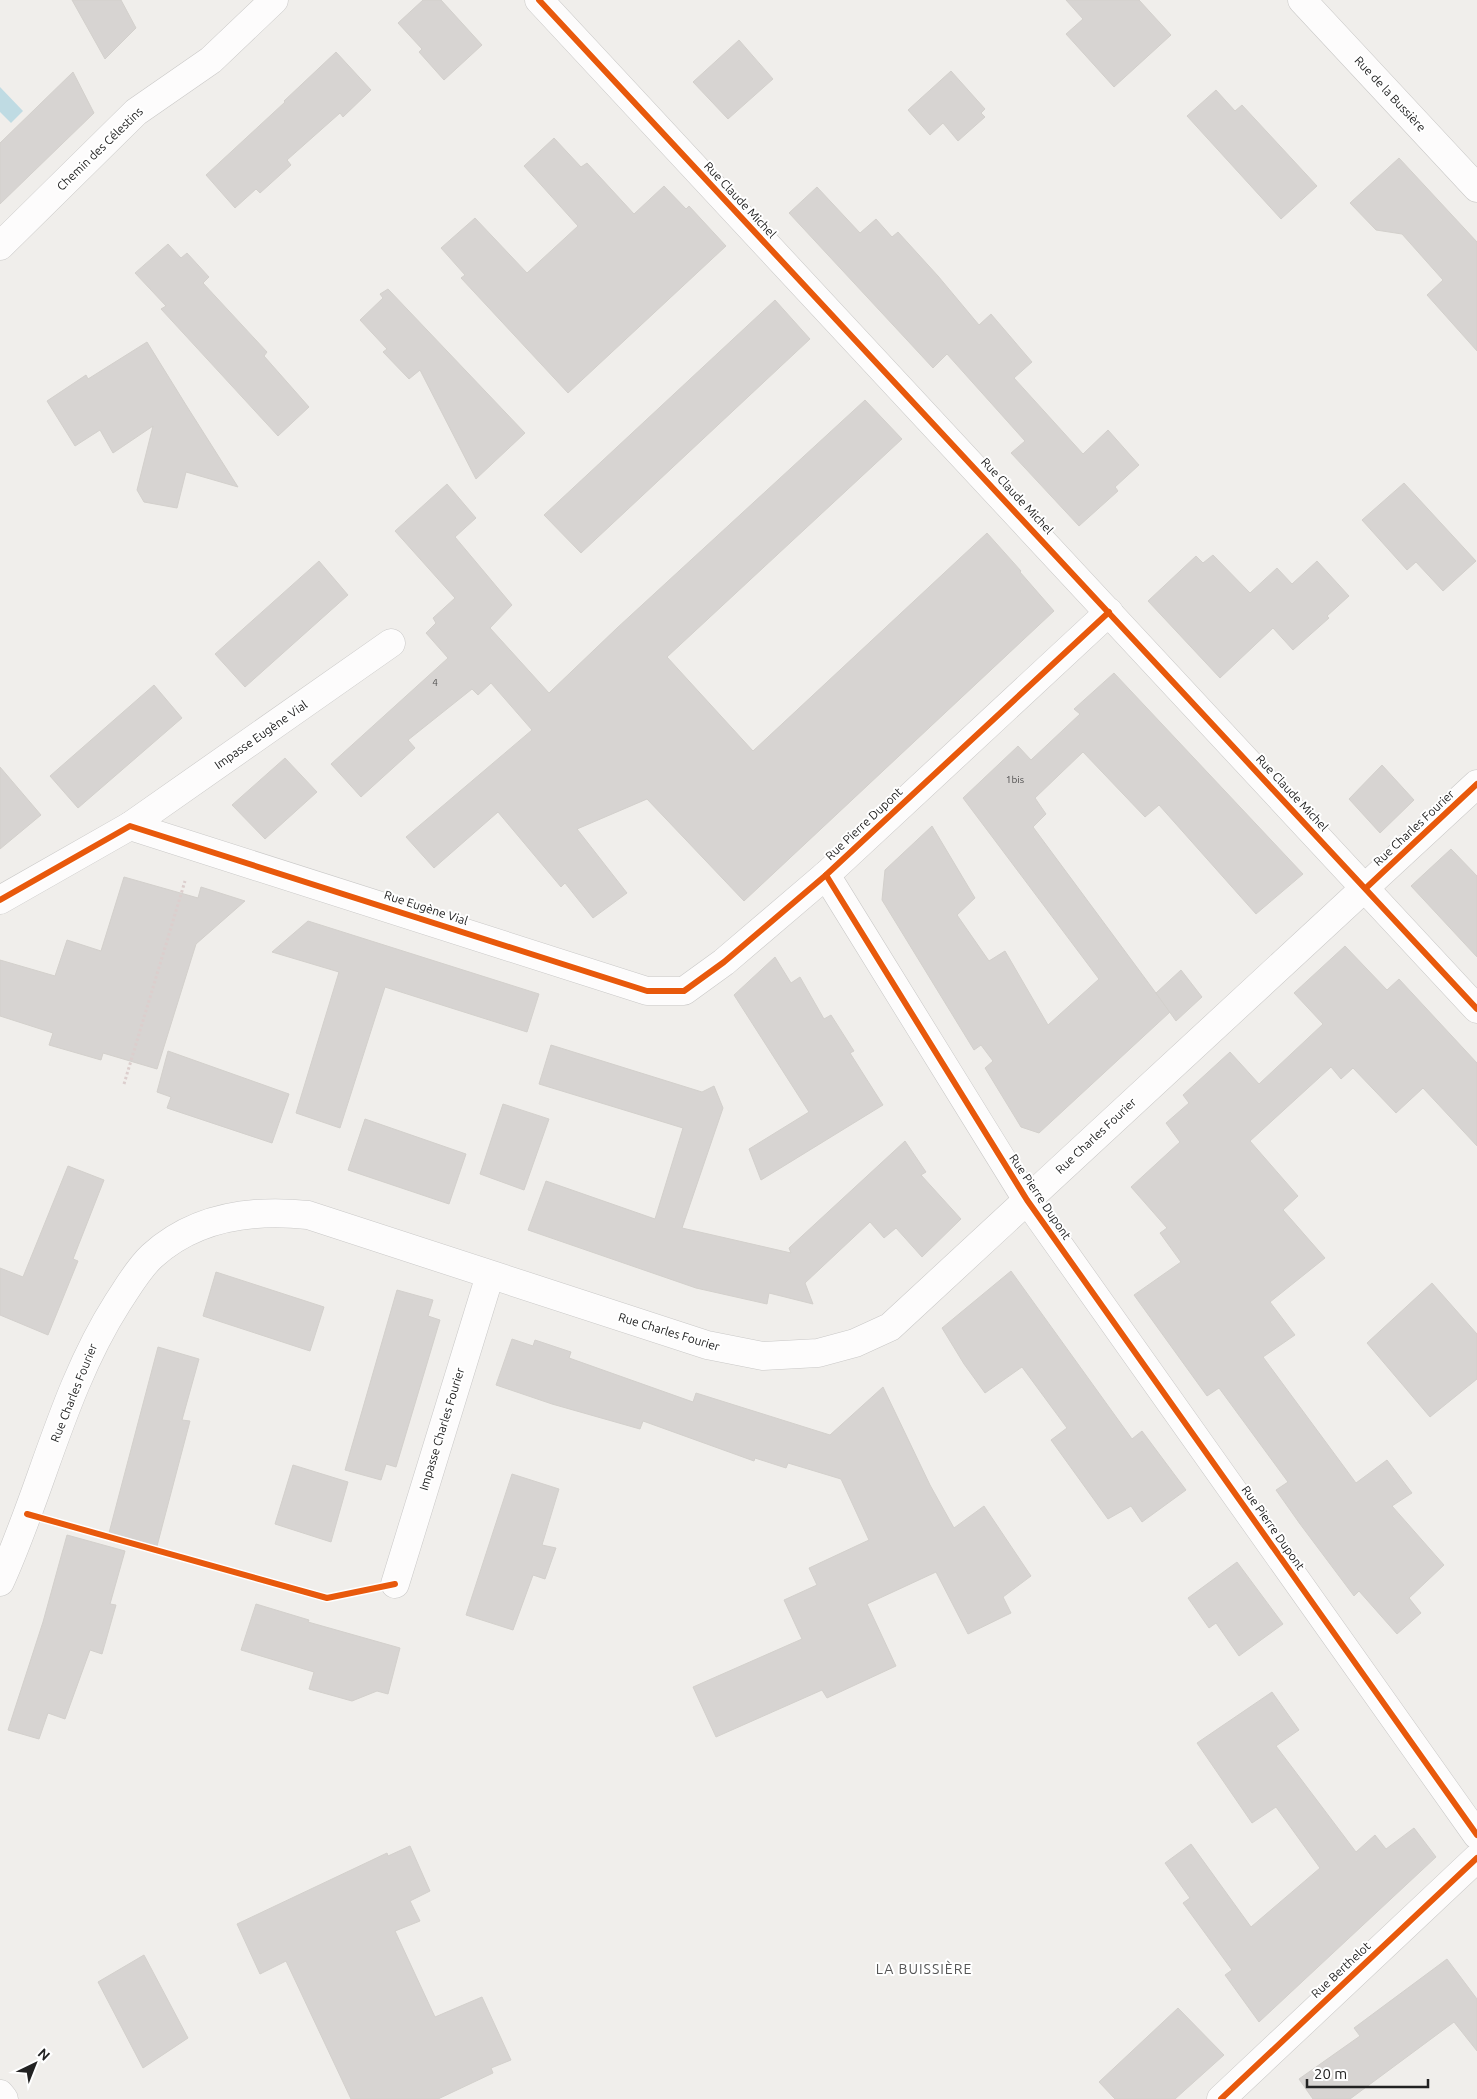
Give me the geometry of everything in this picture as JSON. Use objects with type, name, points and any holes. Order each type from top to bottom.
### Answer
[{"type":"street","name":"Chemin des Célestins","points":[[0,246],[136,112],[211,60],[274,0]]},
{"type":"street","name":"Rue Claude Michel","points":[[539,0],[1477,1009]]},
{"type":"street","name":"Rue de la Bussière","points":[[1302,0],[1477,188]]},
{"type":"street","name":"Rue Pierre Dupont","points":[[1109,612],[826,874],[1027,1200],[1477,1835]]},
{"type":"street","name":"Impasse Eugène Vial","points":[[130,826],[391,643]]},
{"type":"street","name":"Rue Charles Fourier","points":[[0,1582],[80,1371],[102,1328],[135,1275],[152,1256],[180,1236],[211,1222],[248,1213],[278,1212],[308,1215],[707,1345],[763,1356],[818,1353],[855,1343],[890,1327],[1477,784]]},
{"type":"street","name":"Rue Eugène Vial","points":[[130,826],[647,990],[684,991],[724,962],[826,874]]},
{"type":"street","points":[[0,900],[130,826]]},
{"type":"street","name":"Impasse Charles Fourier","points":[[395,1584],[490,1275]]},
{"type":"street","name":"Rue Berthelot","points":[[1221,2099],[1477,1858]]},
{"type":"street","points":[[0,2094],[4,2099]]},
{"type":"path","points":[[124,1084],[195,847]]},
{"type":"water","points":[[0,87],[23,111],[11,123],[0,112]]},
{"type":"building","points":[[72,0],[121,0],[136,28],[105,59]]},
{"type":"building","points":[[423,0],[441,0],[482,45],[444,80],[419,52],[422,49],[398,23]]},
{"type":"building","points":[[1066,0],[1139,0],[1171,35],[1114,87],[1066,34],[1083,19]]},
{"type":"building","points":[[739,40],[773,79],[728,119],[693,82]]},
{"type":"building","points":[[336,52],[371,90],[343,117],[340,113],[287,160],[291,165],[260,193],[256,189],[235,208],[206,175]]},
{"type":"building","points":[[951,71],[985,109],[981,113],[985,117],[958,141],[943,123],[930,135],[908,110]]},
{"type":"building","points":[[73,72],[94,113],[0,204],[0,143]]},
{"type":"building","points":[[1216,90],[1235,111],[1242,105],[1317,186],[1281,219],[1187,116]]},
{"type":"building","points":[[554,138],[581,167],[587,163],[634,214],[664,186],[686,209],[689,206],[726,246],[568,393],[461,278],[465,275],[441,248],[475,218],[527,273],[578,226],[524,166]]},
{"type":"building","points":[[1399,158],[1477,242],[1477,351],[1427,295],[1443,280],[1402,234],[1376,230],[1350,203]]},
{"type":"building","points":[[817,187],[860,233],[876,219],[892,237],[898,232],[979,325],[991,314],[1032,362],[1014,378],[1083,454],[1108,430],[1139,465],[1115,487],[1118,491],[1079,526],[1011,453],[1025,441],[947,354],[933,368],[789,213]]},
{"type":"building","points":[[168,244],[181,258],[187,253],[209,277],[203,283],[267,352],[264,356],[309,407],[278,436],[161,309],[166,306],[135,273]]},
{"type":"building","points":[[388,289],[525,433],[476,479],[420,370],[409,379],[383,352],[387,349],[360,320],[383,298],[380,294]]},
{"type":"building","points":[[775,300],[810,339],[581,553],[544,515]]},
{"type":"building","points":[[147,342],[238,487],[186,472],[177,508],[144,502],[137,490],[153,426],[113,453],[100,430],[75,446],[47,401],[86,375],[88,379]]},
{"type":"building","points":[[865,400],[902,439],[667,657],[753,751],[987,533],[1054,611],[744,901],[647,799],[577,829],[627,893],[593,918],[565,883],[561,887],[498,812],[434,868],[406,837],[532,730],[491,683],[478,695],[472,689],[408,740],[415,748],[361,797],[331,764],[448,658],[426,633],[436,623],[433,618],[455,598],[395,531],[447,484],[476,518],[455,537],[512,605],[490,628],[549,693]]},
{"type":"building","points":[[1404,483],[1476,561],[1443,591],[1416,562],[1407,570],[1362,520]]},
{"type":"building","points":[[1213,555],[1250,593],[1277,568],[1292,584],[1317,561],[1349,596],[1327,616],[1329,618],[1293,650],[1273,628],[1220,678],[1148,601],[1196,556],[1203,563]]},
{"type":"building","points":[[319,561],[348,595],[245,687],[215,654]]},
{"type":"building","points":[[1114,673],[1303,874],[1256,914],[1159,805],[1145,817],[1083,752],[1035,798],[1046,814],[1033,827],[1170,1012],[1039,1133],[1021,1127],[985,1068],[993,1061],[981,1045],[974,1050],[882,900],[885,870],[932,826],[975,898],[957,915],[989,961],[1005,951],[1048,1025],[1099,979],[963,798],[1018,746],[1031,760],[1080,714],[1074,709]]},
{"type":"building","points":[[154,685],[182,718],[78,808],[50,776]]},
{"type":"building","points":[[285,758],[317,792],[265,839],[232,805]]},
{"type":"building","points":[[1382,765],[1414,800],[1380,833],[1349,799]]},
{"type":"building","points":[[0,767],[41,815],[0,849]]},
{"type":"building","points":[[1451,849],[1477,876],[1477,957],[1411,886]]},
{"type":"building","points":[[124,877],[198,898],[201,887],[245,901],[196,944],[157,1069],[103,1053],[101,1060],[49,1045],[53,1033],[0,1016],[0,960],[55,976],[67,940],[101,951]]},
{"type":"building","points":[[308,921],[539,994],[527,1032],[385,987],[340,1128],[296,1113],[339,972],[272,952]]},
{"type":"building","points":[[1345,946],[1387,990],[1399,979],[1477,1063],[1477,1146],[1423,1088],[1396,1113],[1353,1068],[1341,1079],[1331,1067],[1250,1141],[1298,1196],[1283,1210],[1325,1258],[1270,1302],[1295,1335],[1263,1357],[1356,1483],[1387,1460],[1412,1493],[1392,1506],[1444,1565],[1409,1598],[1421,1613],[1397,1634],[1359,1591],[1354,1596],[1276,1490],[1288,1482],[1219,1388],[1207,1396],[1134,1295],[1181,1262],[1160,1233],[1167,1228],[1131,1187],[1180,1142],[1166,1123],[1189,1103],[1183,1095],[1230,1052],[1259,1084],[1323,1024],[1294,993]]},
{"type":"building","points":[[775,957],[791,983],[800,977],[824,1019],[831,1015],[854,1051],[850,1053],[883,1105],[761,1180],[749,1149],[809,1112],[734,995]]},
{"type":"building","points":[[1181,970],[1202,997],[1176,1021],[1156,993]]},
{"type":"building","points":[[551,1045],[702,1092],[714,1086],[723,1108],[682,1228],[791,1253],[789,1248],[905,1141],[926,1172],[921,1175],[961,1219],[922,1257],[896,1228],[884,1238],[870,1222],[805,1283],[813,1304],[769,1293],[767,1304],[696,1288],[528,1230],[546,1181],[655,1219],[683,1128],[539,1084]]},
{"type":"building","points":[[168,1051],[289,1094],[272,1143],[167,1108],[171,1097],[157,1092]]},
{"type":"building","points":[[503,1104],[549,1119],[524,1190],[480,1174]]},
{"type":"building","points":[[365,1119],[466,1154],[449,1204],[348,1170]]},
{"type":"building","points":[[68,1166],[104,1180],[73,1259],[78,1261],[48,1335],[0,1315],[0,1268],[23,1277]]},
{"type":"building","points":[[1011,1271],[1132,1439],[1142,1431],[1186,1490],[1142,1522],[1131,1506],[1108,1519],[1051,1440],[1067,1428],[1022,1367],[985,1393],[964,1364],[942,1328]]},
{"type":"building","points":[[216,1272],[324,1307],[310,1351],[203,1316]]},
{"type":"building","points":[[1432,1283],[1477,1334],[1477,1379],[1430,1417],[1367,1343]]},
{"type":"building","points":[[397,1290],[433,1300],[428,1316],[440,1320],[396,1467],[386,1464],[381,1480],[345,1470]]},
{"type":"building","points":[[512,1339],[533,1346],[535,1340],[571,1352],[569,1358],[693,1402],[696,1393],[830,1435],[883,1387],[930,1485],[954,1528],[984,1506],[1031,1576],[1003,1597],[1011,1613],[968,1634],[936,1572],[867,1604],[896,1666],[827,1698],[822,1690],[716,1737],[693,1687],[802,1639],[784,1600],[817,1585],[809,1568],[869,1540],[841,1479],[788,1463],[786,1468],[755,1458],[754,1461],[643,1421],[640,1429],[552,1404],[496,1385]]},
{"type":"building","points":[[158,1347],[199,1359],[182,1420],[190,1421],[157,1546],[109,1533]]},
{"type":"building","points":[[293,1465],[348,1482],[331,1542],[275,1524]]},
{"type":"building","points":[[512,1474],[559,1489],[542,1545],[556,1548],[545,1579],[533,1575],[513,1630],[466,1615]]},
{"type":"building","points":[[67,1535],[125,1551],[110,1604],[116,1605],[102,1654],[90,1650],[65,1719],[48,1713],[39,1739],[8,1730],[43,1622]]},
{"type":"building","points":[[1237,1562],[1283,1624],[1239,1656],[1216,1623],[1209,1628],[1188,1598]]},
{"type":"building","points":[[256,1604],[309,1620],[308,1622],[400,1648],[388,1694],[377,1691],[352,1701],[309,1689],[314,1672],[241,1650]]},
{"type":"building","points":[[1272,1692],[1299,1730],[1276,1746],[1356,1852],[1375,1835],[1386,1849],[1414,1828],[1436,1857],[1259,2022],[1225,1975],[1232,1970],[1183,1903],[1190,1898],[1165,1863],[1191,1844],[1251,1927],[1320,1868],[1276,1807],[1252,1823],[1197,1743]]},
{"type":"building","points":[[410,1846],[430,1891],[410,1901],[420,1921],[395,1931],[435,2017],[482,1997],[511,2060],[491,2068],[493,2073],[438,2099],[351,2099],[286,1961],[260,1974],[237,1924],[387,1853],[388,1856]]},
{"type":"building","points":[[144,1955],[188,2038],[143,2068],[98,1982]]},
{"type":"building","points":[[1447,1959],[1477,1999],[1477,2051],[1454,2022],[1350,2099],[1313,2099],[1299,2079],[1360,2036],[1354,2028]]},
{"type":"building","points":[[1178,2008],[1224,2055],[1175,2099],[1115,2099],[1099,2082]]},
{"type":"cycle path","points":[[539,0],[1477,1009]]},
{"type":"cycle path","points":[[0,900],[130,826],[647,991],[684,991],[724,962],[826,875],[1109,612]]},
{"type":"cycle path","points":[[1366,888],[1477,784]]},
{"type":"cycle path","points":[[826,875],[1027,1200],[1477,1835]]},
{"type":"cycle path","points":[[27,1514],[327,1598],[395,1584]]},
{"type":"cycle path","points":[[1221,2099],[1477,1858]]},
{"type":"district","name":"LA BUISSIÈRE","points":[[924,1969]]}]
